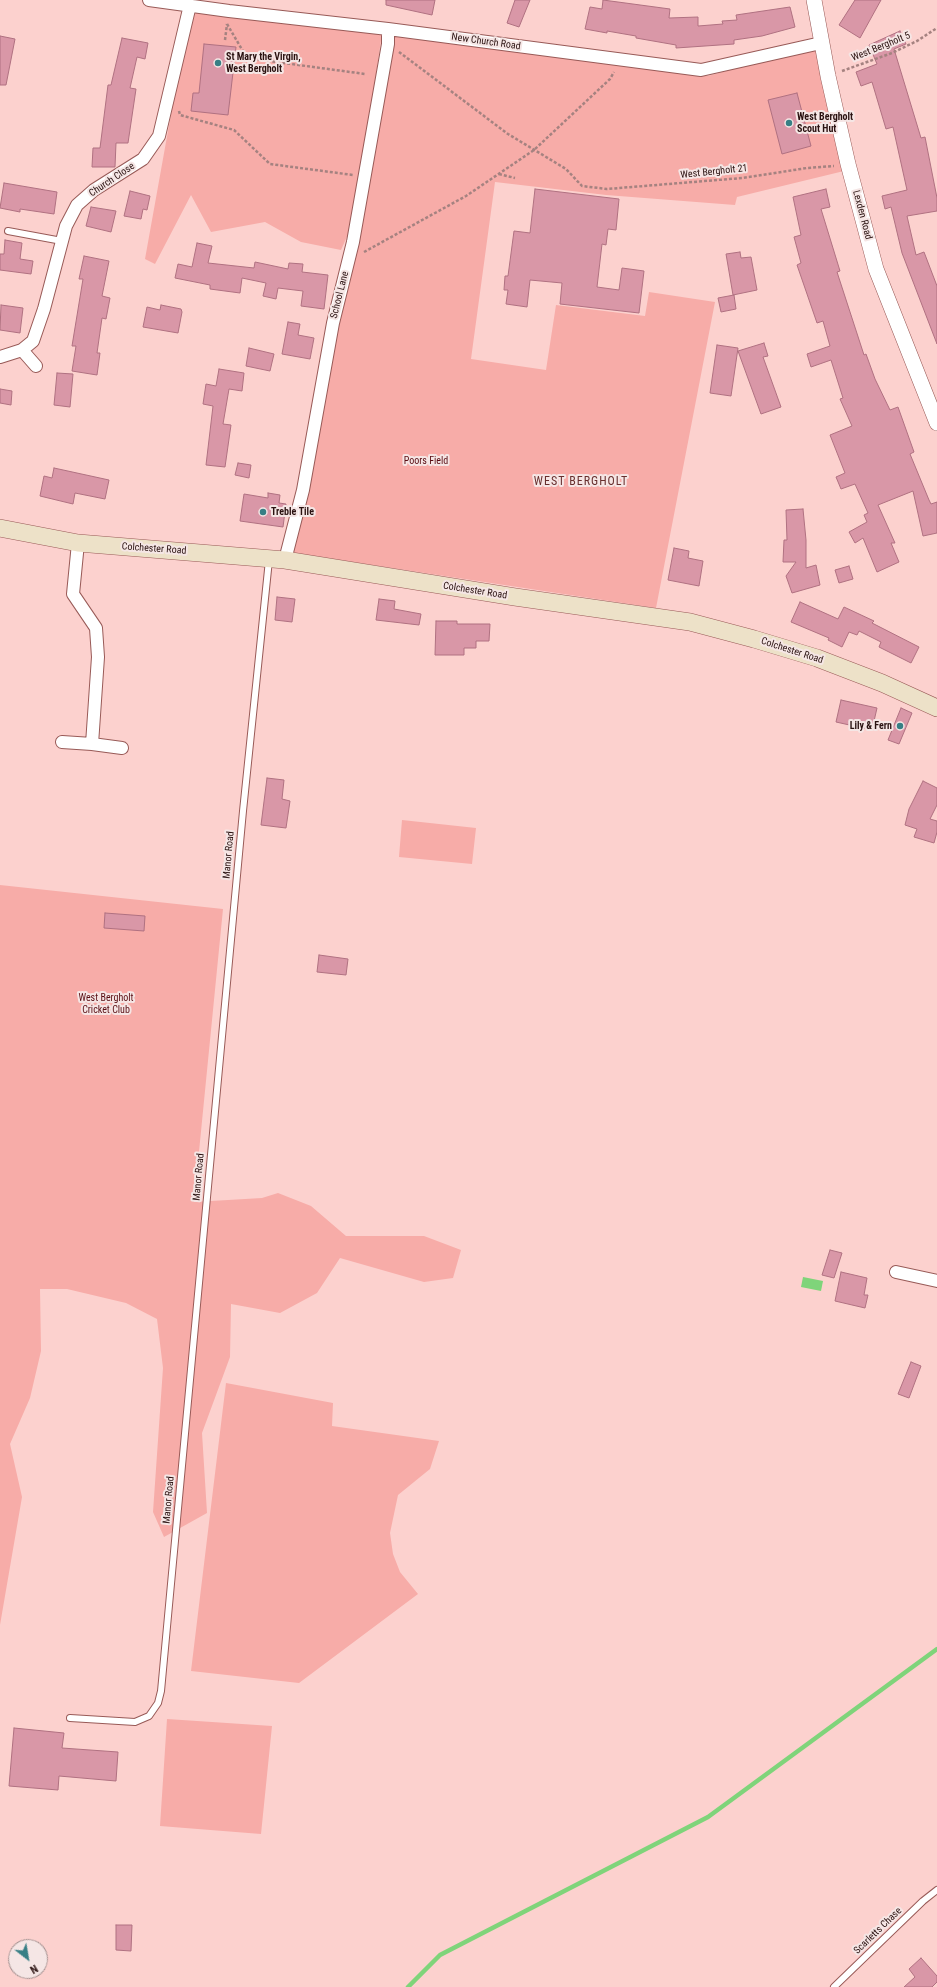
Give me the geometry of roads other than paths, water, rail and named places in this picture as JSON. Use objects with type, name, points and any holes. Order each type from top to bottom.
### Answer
[{"type":"main road","name":"Colchester Road","points":[[0,528],[78,543],[277,559],[515,597],[690,622],[817,658],[882,683],[937,708]]},
{"type":"street","name":"New Church Road","points":[[149,0],[229,11],[388,29],[701,70],[821,43]]},
{"type":"street","name":"Lexden Road","points":[[814,0],[821,43],[848,164],[876,269],[937,423]]},
{"type":"street","name":"Church Close","points":[[22,350],[33,341],[66,226],[77,206],[94,190],[143,159],[159,136],[190,5]]},
{"type":"street","name":"School Lane","points":[[277,559],[303,490],[333,324],[365,177],[388,44],[388,29]]},
{"type":"street","points":[[0,357],[22,350],[36,366]]},
{"type":"street","points":[[78,543],[73,594],[96,628],[98,657],[92,744]]},
{"type":"street","points":[[62,742],[122,748]]},
{"type":"street","points":[[896,1272],[937,1281]]},
{"type":"lane","points":[[8,231],[62,241]]},
{"type":"lane","name":"Manor Road","points":[[70,1718],[135,1722],[149,1716],[158,1703],[160,1697],[243,819],[277,559]]},
{"type":"lane","name":"Scarletts Chase","points":[[834,1987],[923,1901],[937,1890]]},
{"type":"waterway","points":[[408,1987],[440,1955],[708,1817],[937,1649]]},
{"type":"place","name":"St Mary the Virgin, West Bergholt","points":[[218,63]]},
{"type":"place","name":"West Bergholt Scout Hut","points":[[789,123]]},
{"type":"place","name":"Treble Tile","points":[[263,512]]},
{"type":"place","name":"Lily & Fern","points":[[900,726]]},
{"type":"district","name":"WEST BERGHOLT","points":[[581,482]]},
{"type":"park label","name":"Poors Field","points":[[426,461]]},
{"type":"park label","name":"West Bergholt Cricket Club","points":[[106,1004]]}]
